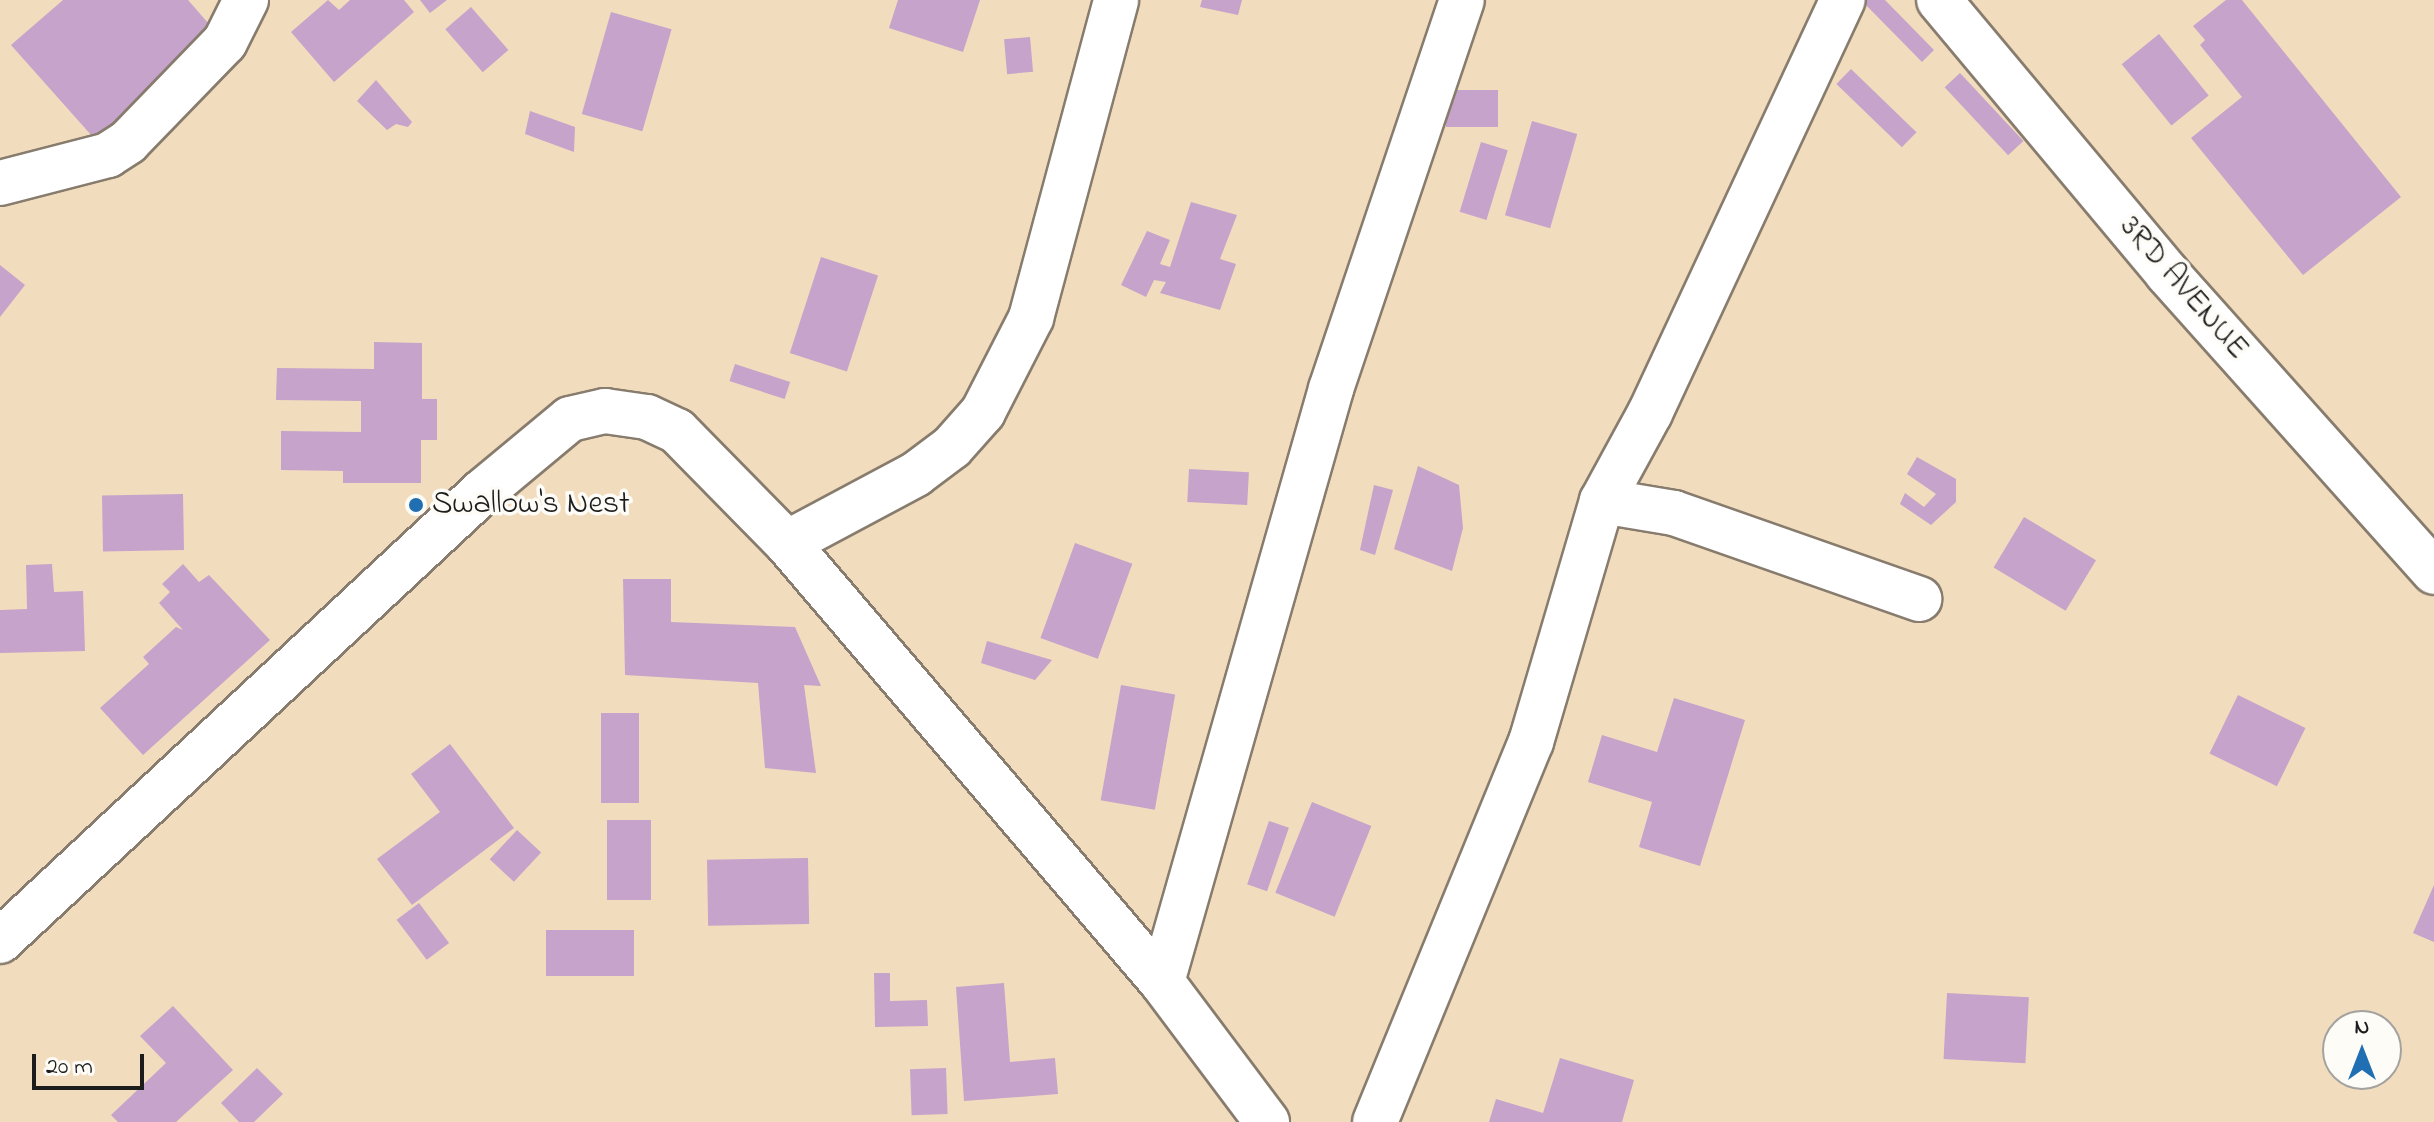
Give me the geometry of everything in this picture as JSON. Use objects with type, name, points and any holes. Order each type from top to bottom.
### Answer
[{"type":"street","points":[[0,183],[108,155],[128,142],[225,42],[246,0]]},
{"type":"street","points":[[787,543],[916,474],[952,447],[983,412],[1031,318],[1116,0]]},
{"type":"street","points":[[1162,982],[1331,389],[1462,0]]},
{"type":"street","points":[[1375,1122],[1531,742],[1602,501],[1650,413],[1843,0]]},
{"type":"street","name":"3RD AVENUE","points":[[1939,0],[2167,273],[2434,572]]},
{"type":"street","points":[[0,941],[482,492],[570,419],[605,411],[647,417],[677,431],[787,543],[1162,982],[1256,1117]]},
{"type":"street","points":[[1602,501],[1674,513],[1919,599]]},
{"type":"building","points":[[63,0],[188,0],[222,39],[100,145],[11,45]]},
{"type":"building","points":[[328,0],[339,10],[350,0],[404,0],[414,12],[334,82],[291,32]]},
{"type":"building","points":[[420,0],[447,0],[430,13]]},
{"type":"building","points":[[898,0],[980,0],[963,52],[889,28]]},
{"type":"building","points":[[1202,0],[1242,0],[1238,15],[1200,7]]},
{"type":"building","points":[[1861,0],[1885,0],[1934,50],[1922,62]]},
{"type":"building","points":[[2226,0],[2242,0],[2401,197],[2303,275],[2191,138],[2242,97],[2200,45],[2205,40],[2193,26]]},
{"type":"building","points":[[471,7],[508,50],[483,72],[445,29]]},
{"type":"building","points":[[611,12],[672,29],[642,131],[582,114]]},
{"type":"building","points":[[2159,34],[2209,95],[2171,126],[2122,64]]},
{"type":"building","points":[[1030,37],[1033,72],[1007,74],[1004,39]]},
{"type":"building","points":[[1851,69],[1916,132],[1902,147],[1836,84]]},
{"type":"building","points":[[1960,73],[2023,141],[2008,155],[1945,87]]},
{"type":"building","points":[[376,80],[412,122],[408,127],[396,124],[387,130],[357,101]]},
{"type":"building","points":[[1446,90],[1498,90],[1498,127],[1446,127]]},
{"type":"building","points":[[530,111],[575,127],[574,152],[525,134]]},
{"type":"building","points":[[1532,121],[1577,134],[1550,228],[1505,215]]},
{"type":"building","points":[[1481,142],[1508,150],[1486,220],[1460,212]]},
{"type":"building","points":[[1191,202],[1237,215],[1220,259],[1236,264],[1220,310],[1160,293],[1166,282],[1154,280],[1146,297],[1121,285],[1147,231],[1170,240],[1160,264],[1170,267]]},
{"type":"building","points":[[821,257],[878,276],[847,372],[790,353]]},
{"type":"building","points":[[0,265],[25,285],[0,317]]},
{"type":"building","points":[[374,342],[422,343],[422,399],[437,399],[437,440],[421,440],[421,483],[343,483],[343,471],[281,470],[281,431],[361,432],[361,401],[276,400],[277,368],[374,369]]},
{"type":"building","points":[[735,364],[790,382],[785,399],[729,381]]},
{"type":"building","points":[[1917,457],[1956,479],[1956,502],[1931,525],[1900,504],[1905,493],[1924,507],[1936,494],[1907,474]]},
{"type":"building","points":[[1418,466],[1459,485],[1463,528],[1452,571],[1394,549]]},
{"type":"building","points":[[1189,469],[1249,472],[1247,505],[1187,502]]},
{"type":"building","points":[[1374,485],[1393,490],[1375,555],[1360,550]]},
{"type":"building","points":[[183,494],[184,550],[103,551],[102,495]]},
{"type":"building","points":[[2024,517],[2096,560],[2066,611],[1994,568]]},
{"type":"building","points":[[1075,543],[1132,564],[1098,659],[1040,638]]},
{"type":"building","points":[[52,564],[54,592],[83,591],[85,651],[0,653],[0,610],[27,609],[26,565]]},
{"type":"building","points":[[183,564],[199,582],[209,575],[270,640],[143,755],[100,708],[149,664],[143,657],[176,627],[183,630],[159,603],[170,592],[162,584]]},
{"type":"building","points":[[623,579],[671,579],[671,622],[795,627],[821,686],[804,685],[816,773],[765,768],[758,683],[625,675]]},
{"type":"building","points":[[987,641],[1052,660],[1035,680],[981,663]]},
{"type":"building","points":[[1121,685],[1175,695],[1155,810],[1101,800]]},
{"type":"building","points":[[2238,695],[2305,728],[2277,786],[2210,753]]},
{"type":"building","points":[[1674,698],[1745,720],[1700,866],[1639,847],[1652,802],[1588,782],[1602,735],[1657,752]]},
{"type":"building","points":[[601,713],[639,713],[639,803],[601,803]]},
{"type":"building","points":[[450,744],[514,828],[412,905],[377,859],[440,812],[411,774]]},
{"type":"building","points":[[1312,802],[1371,826],[1335,917],[1275,893]]},
{"type":"building","points":[[607,820],[651,820],[651,900],[607,900]]},
{"type":"building","points":[[1269,821],[1289,828],[1267,891],[1247,884]]},
{"type":"building","points":[[517,830],[541,853],[514,882],[490,859]]},
{"type":"building","points":[[808,858],[809,924],[708,926],[707,860]]},
{"type":"building","points":[[2434,885],[2434,942],[2413,933]]},
{"type":"building","points":[[419,903],[449,943],[427,960],[397,920]]},
{"type":"building","points":[[546,930],[634,930],[634,976],[546,976]]},
{"type":"building","points":[[874,973],[890,973],[890,1001],[927,1000],[928,1026],[875,1027]]},
{"type":"building","points":[[1004,983],[1010,1062],[1055,1058],[1058,1094],[964,1101],[956,987]]},
{"type":"building","points":[[1947,993],[2029,997],[2025,1063],[1944,1059]]},
{"type":"building","points":[[173,1006],[233,1070],[176,1122],[118,1122],[111,1115],[166,1063],[140,1036]]},
{"type":"building","points":[[1560,1058],[1634,1080],[1622,1122],[1489,1122],[1496,1099],[1543,1113]]},
{"type":"building","points":[[257,1068],[283,1094],[254,1122],[239,1122],[221,1103]]},
{"type":"building","points":[[946,1068],[948,1114],[912,1115],[910,1069]]},
{"type":"place","name":"Swallow's Nest","points":[[416,505]]}]
